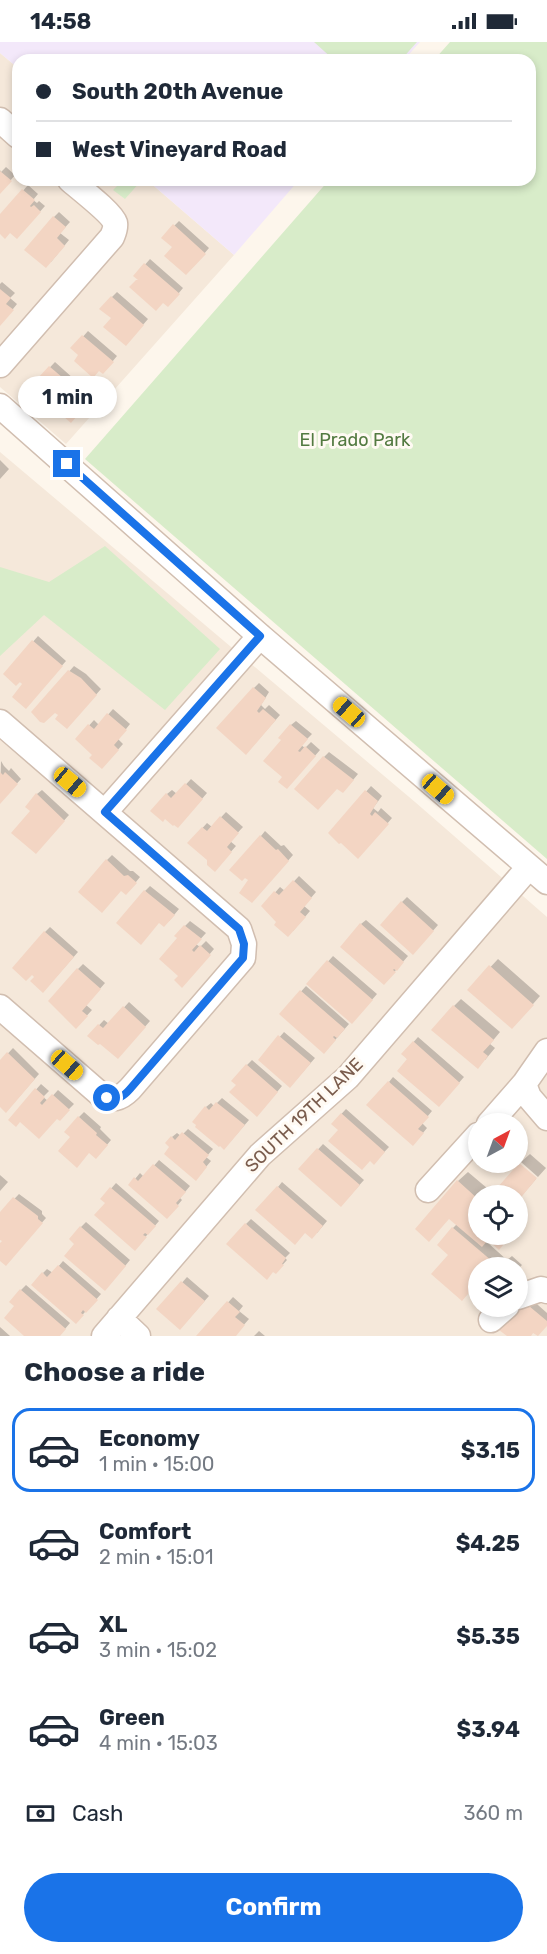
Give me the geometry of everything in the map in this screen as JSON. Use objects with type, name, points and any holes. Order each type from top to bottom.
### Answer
[{"type":"street","points":[[0,120],[12,131]]},
{"type":"street","points":[[0,366],[112,237],[116,225],[111,216],[77,186]]},
{"type":"street","points":[[0,406],[260,636],[547,882]]},
{"type":"street","points":[[105,812],[260,636]]},
{"type":"street","points":[[0,722],[239,929],[244,944],[243,958],[130,1089],[117,1099],[107,1098],[100,1094],[0,1007]]},
{"type":"street","name":"SOUTH 19TH LANE","points":[[111,1327],[260,1155],[348,1077],[529,867]]},
{"type":"street","points":[[499,1113],[524,1084],[547,1051]]},
{"type":"street","points":[[524,1084],[529,1097],[547,1118]]},
{"type":"street","points":[[428,1190],[468,1146]]},
{"type":"street","points":[[528,1294],[541,1289],[547,1291]]},
{"type":"street","points":[[111,1327],[138,1336]]},
{"type":"shaded area","points":[[0,42],[420,42],[409,54],[12,54],[12,63],[0,53]]},
{"type":"shaded area","points":[[0,53],[12,63],[12,186],[154,186],[234,255],[66,444],[0,387]]},
{"type":"shaded area","points":[[154,186],[294,186],[234,255]]},
{"type":"shaded area","points":[[0,452],[415,802],[547,917],[547,1336],[0,1336]]},
{"type":"green space","points":[[314,42],[417,42],[406,54],[327,54]]},
{"type":"green space","name":"El Prado Park","points":[[450,42],[547,42],[547,859],[85,459],[324,186],[536,186],[536,54],[439,54]]},
{"type":"green space","points":[[117,186],[137,186],[125,199],[113,190]]},
{"type":"green space","points":[[105,546],[220,649],[165,710],[44,615],[0,656],[0,567],[49,582]]},
{"type":"building","points":[[0,171],[12,181],[0,194]]},
{"type":"building","points":[[22,189],[35,200],[30,206],[34,205],[41,212],[17,239],[10,233],[5,239],[0,234],[0,214]]},
{"type":"building","points":[[53,216],[66,227],[57,238],[65,246],[46,268],[24,250]]},
{"type":"building","points":[[173,224],[206,254],[186,275],[164,256],[172,247],[161,238]]},
{"type":"building","points":[[144,263],[180,294],[168,307],[163,303],[156,311],[129,287],[138,280],[133,276]]},
{"type":"building","points":[[0,289],[11,298],[6,304],[14,310],[0,326]]},
{"type":"building","points":[[111,296],[144,325],[126,346],[103,327],[111,318],[99,309]]},
{"type":"building","points":[[82,335],[114,362],[103,374],[99,371],[93,378],[74,361],[78,355],[70,348]]},
{"type":"building","points":[[49,366],[90,401],[71,423],[48,403],[51,401],[39,390],[44,384],[38,378]]},
{"type":"building","points":[[32,640],[63,666],[26,709],[12,697],[22,684],[20,682],[16,686],[3,674]]},
{"type":"building","points":[[68,670],[81,678],[97,695],[67,729],[55,719],[58,715],[55,713],[44,723],[40,722],[31,712]]},
{"type":"building","points":[[253,687],[266,698],[257,711],[259,713],[263,709],[276,720],[246,755],[216,728]]},
{"type":"building","points":[[107,713],[127,730],[114,745],[119,750],[102,769],[89,758],[92,755],[75,739],[88,724],[94,729]]},
{"type":"building","points":[[290,724],[308,739],[298,751],[300,752],[305,746],[316,756],[287,789],[278,782],[282,777],[263,761],[281,740],[278,738]]},
{"type":"building","points":[[323,756],[354,780],[343,793],[337,789],[318,810],[294,789]]},
{"type":"building","points":[[0,772],[3,775],[5,772],[18,784],[0,804]]},
{"type":"building","points":[[185,783],[203,799],[178,828],[165,819],[163,822],[150,811],[166,793],[171,798]]},
{"type":"building","points":[[365,790],[378,801],[370,814],[372,816],[375,812],[389,824],[358,859],[328,833]]},
{"type":"building","points":[[36,793],[65,821],[36,854],[11,833],[30,811],[25,807]]},
{"type":"building","points":[[220,816],[239,833],[227,847],[232,852],[215,872],[207,865],[207,860],[187,843],[202,827],[207,831]]},
{"type":"building","points":[[260,835],[289,861],[252,903],[239,893],[248,880],[245,878],[242,881],[229,870]]},
{"type":"building","points":[[106,859],[124,876],[128,875],[137,883],[126,895],[121,891],[102,913],[78,892]]},
{"type":"building","points":[[293,880],[312,898],[300,912],[306,917],[288,937],[274,925],[276,922],[261,906],[274,891],[279,895]]},
{"type":"building","points":[[144,890],[175,915],[164,927],[159,923],[141,945],[116,923]]},
{"type":"building","points":[[401,901],[434,931],[413,955],[380,925]]},
{"type":"building","points":[[360,923],[404,962],[397,971],[393,970],[396,972],[384,985],[340,947]]},
{"type":"building","points":[[184,925],[202,939],[192,950],[194,952],[200,945],[211,955],[182,988],[174,980],[178,976],[159,959],[177,938],[174,936]]},
{"type":"building","points":[[44,931],[74,957],[43,993],[30,981],[34,977],[32,975],[26,981],[12,968]]},
{"type":"building","points":[[327,960],[373,1000],[352,1024],[306,984]]},
{"type":"building","points":[[489,965],[534,1005],[512,1029],[467,990]]},
{"type":"building","points":[[77,968],[101,989],[82,1011],[88,1016],[76,1029],[48,1001]]},
{"type":"building","points":[[300,990],[345,1029],[337,1038],[333,1037],[336,1040],[324,1054],[279,1014]]},
{"type":"building","points":[[453,1005],[494,1040],[483,1052],[488,1056],[478,1069],[431,1030]]},
{"type":"building","points":[[123,1006],[146,1027],[118,1059],[87,1036],[98,1024],[103,1028]]},
{"type":"building","points":[[278,1035],[311,1063],[290,1088],[258,1060]]},
{"type":"building","points":[[413,1041],[460,1083],[439,1107],[397,1071],[407,1059],[401,1054]]},
{"type":"building","points":[[7,1052],[35,1079],[6,1113],[0,1107],[0,1060]]},
{"type":"building","points":[[246,1064],[278,1092],[257,1117],[229,1092],[236,1085],[231,1081]]},
{"type":"building","points":[[388,1081],[429,1117],[418,1129],[424,1133],[413,1146],[366,1105]]},
{"type":"building","points":[[35,1088],[45,1097],[40,1103],[42,1105],[52,1094],[70,1110],[60,1121],[57,1119],[39,1139],[20,1122],[16,1127],[8,1120]]},
{"type":"building","points":[[216,1102],[245,1125],[224,1150],[192,1122],[205,1106],[209,1110]]},
{"type":"building","points":[[341,1113],[385,1152],[374,1165],[370,1161],[362,1170],[328,1141],[338,1130],[331,1124]]},
{"type":"building","points":[[78,1116],[108,1145],[96,1159],[89,1153],[77,1168],[58,1151],[70,1137],[64,1132]]},
{"type":"building","points":[[182,1132],[209,1155],[203,1162],[207,1167],[196,1181],[164,1154],[169,1147],[165,1143],[171,1136],[175,1140]]},
{"type":"building","points":[[317,1148],[360,1185],[341,1207],[298,1169]]},
{"type":"building","points":[[153,1164],[186,1192],[176,1203],[179,1206],[167,1219],[128,1185],[134,1177],[138,1181]]},
{"type":"building","points":[[528,1170],[537,1178],[528,1189],[528,1185],[500,1185],[510,1173],[528,1173]]},
{"type":"building","points":[[457,1180],[468,1190],[468,1235],[449,1219],[429,1242],[415,1229]]},
{"type":"building","points":[[277,1186],[323,1226],[312,1239],[305,1233],[295,1245],[255,1210]]},
{"type":"building","points":[[110,1187],[156,1226],[148,1235],[145,1233],[143,1235],[147,1237],[135,1251],[94,1215],[105,1203],[100,1199]]},
{"type":"building","points":[[13,1197],[38,1216],[43,1223],[6,1266],[0,1261],[2,1241],[0,1240],[0,1212]]},
{"type":"building","points":[[245,1223],[286,1258],[282,1264],[284,1265],[276,1274],[273,1272],[267,1280],[226,1244]]},
{"type":"building","points":[[80,1226],[126,1266],[105,1291],[64,1256],[74,1244],[69,1239]]},
{"type":"building","points":[[452,1227],[468,1241],[468,1245],[473,1245],[487,1257],[468,1257],[468,1294],[462,1301],[431,1274],[448,1255],[437,1245]]},
{"type":"building","points":[[494,1245],[503,1245],[499,1250]]},
{"type":"building","points":[[58,1265],[98,1300],[86,1313],[83,1310],[81,1313],[84,1315],[76,1324],[31,1285],[42,1272],[47,1277]]},
{"type":"building","points":[[181,1281],[205,1301],[180,1330],[156,1309]]},
{"type":"building","points":[[20,1289],[66,1329],[60,1336],[24,1336],[4,1318],[14,1306],[9,1302]]},
{"type":"building","points":[[227,1301],[240,1312],[235,1317],[245,1325],[236,1336],[196,1336]]},
{"type":"building","points":[[528,1305],[547,1321],[547,1326],[538,1336],[533,1333],[531,1336],[507,1336],[499,1330],[510,1317],[528,1317]]},
{"type":"route","points":[[67,464],[260,636],[105,812],[239,929],[244,944],[243,958],[130,1089],[117,1099],[107,1098]]}]
